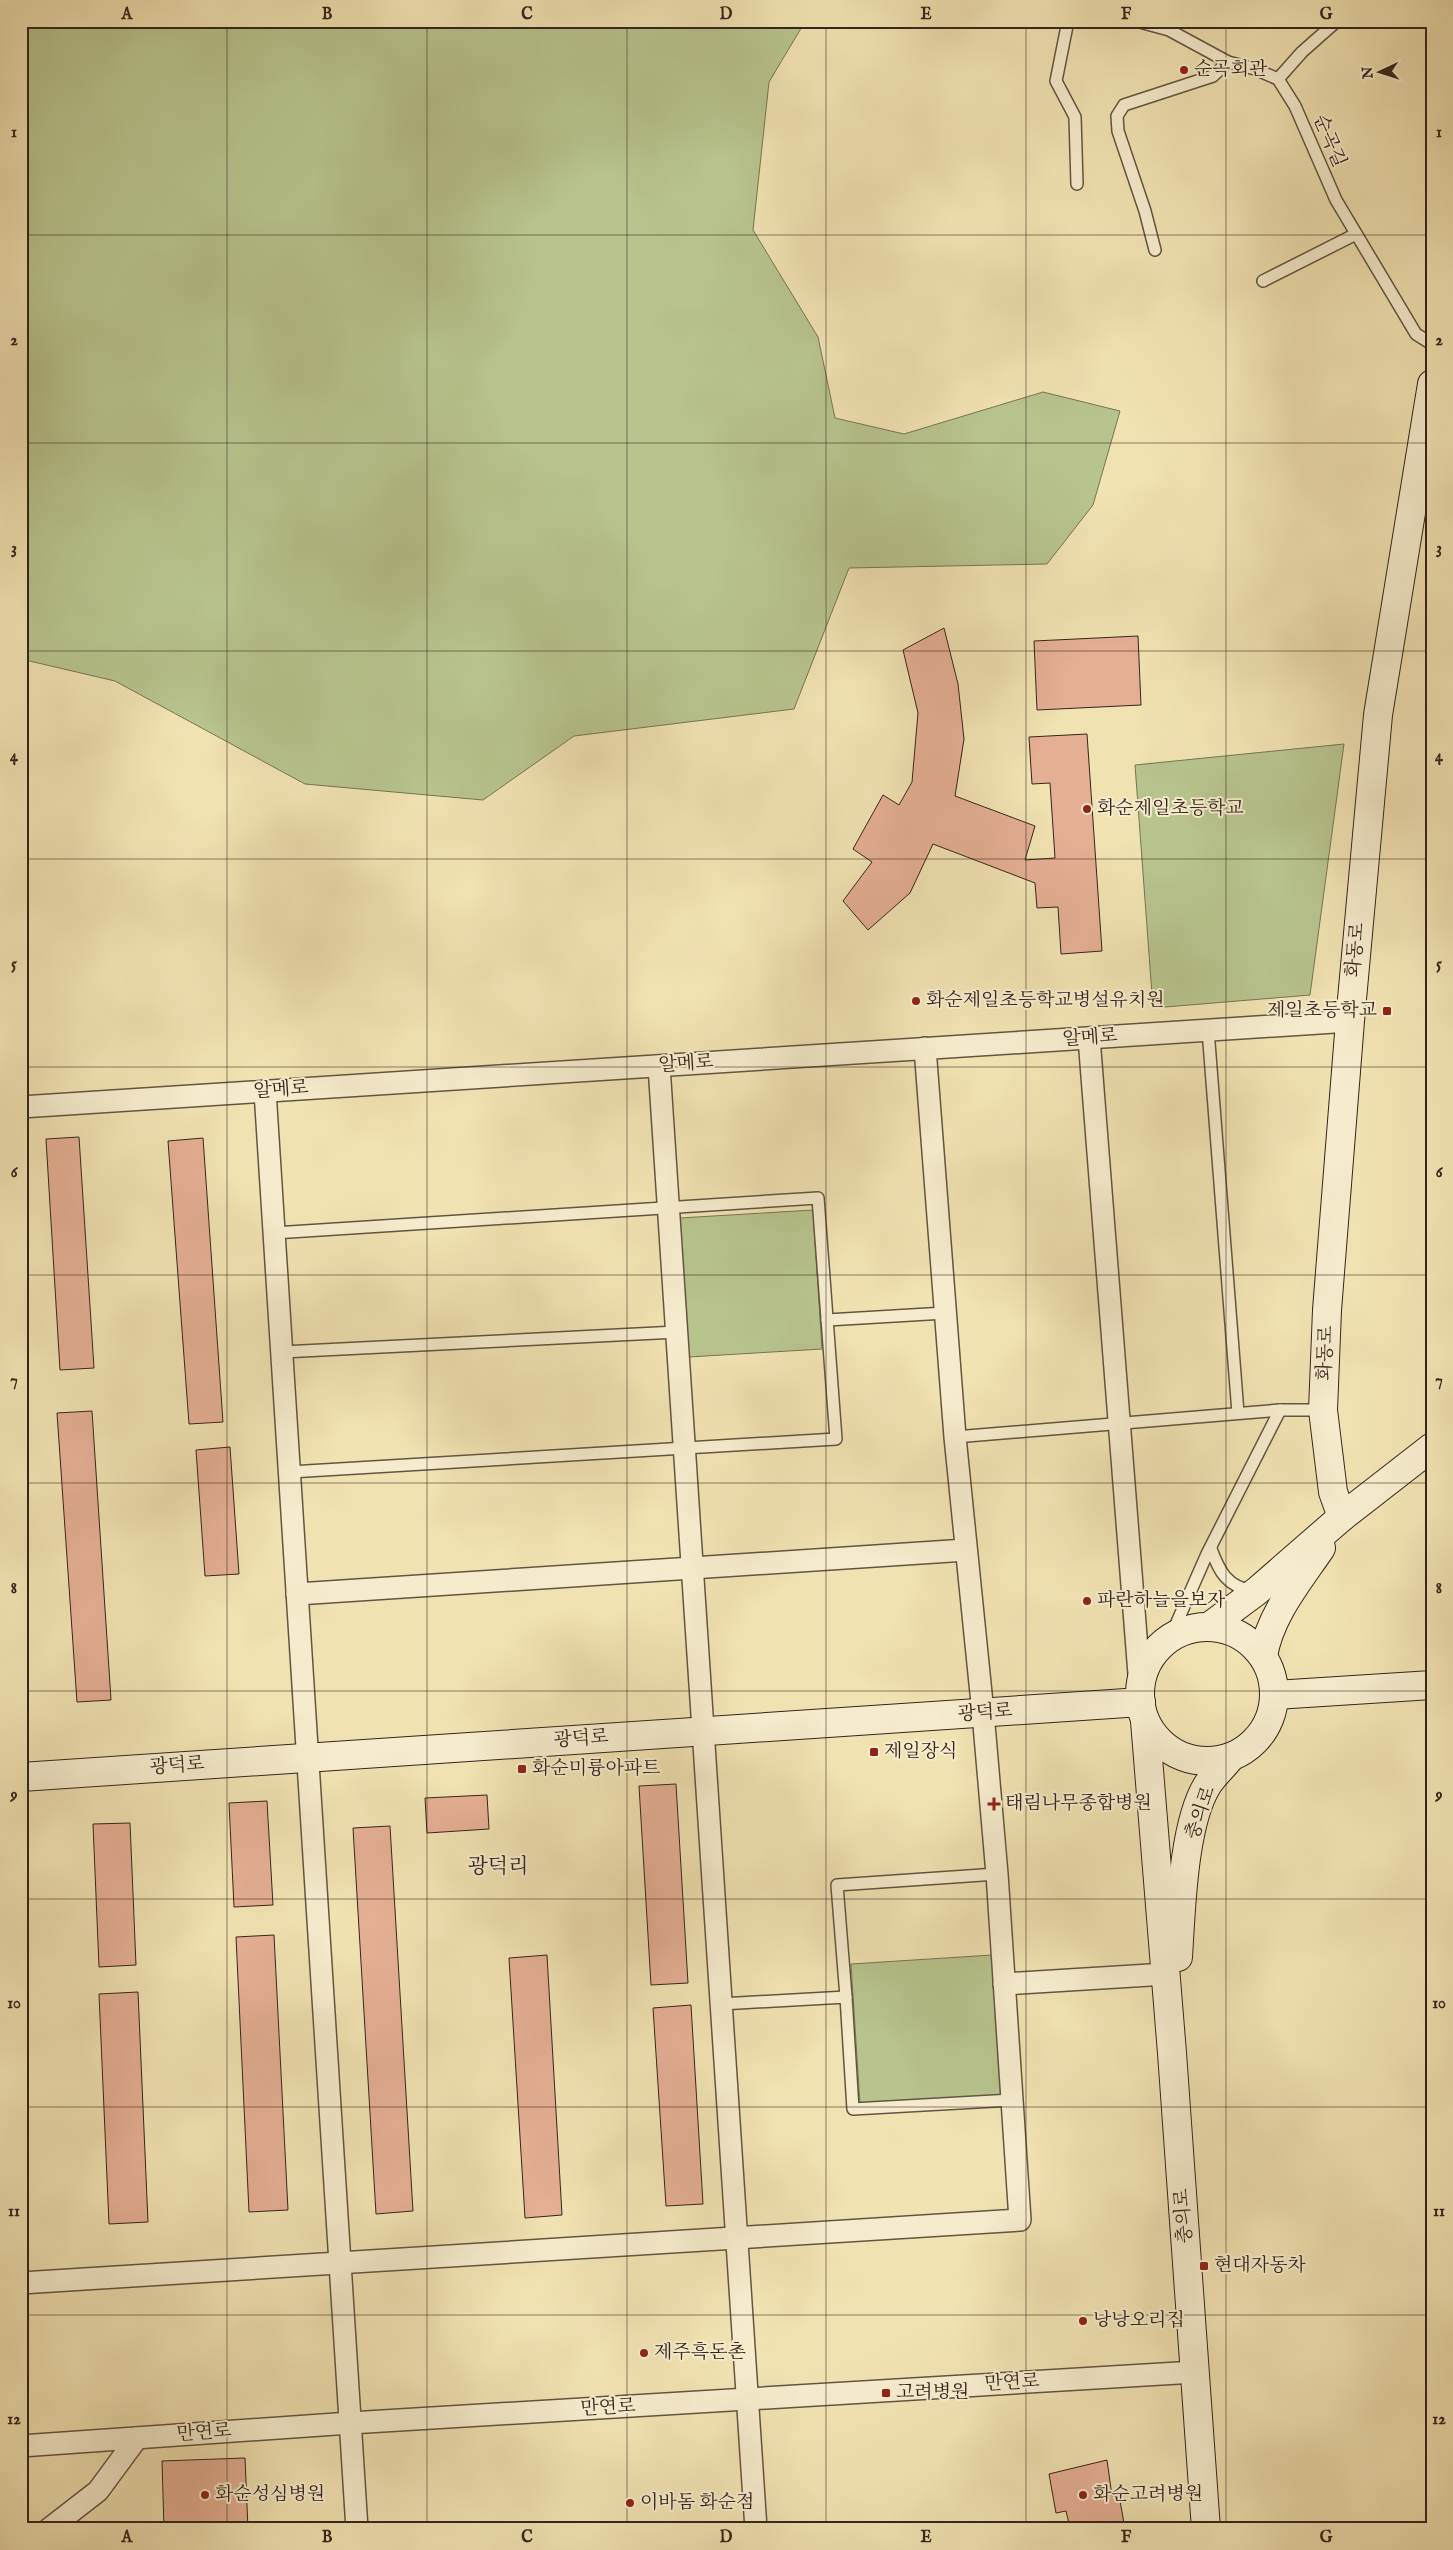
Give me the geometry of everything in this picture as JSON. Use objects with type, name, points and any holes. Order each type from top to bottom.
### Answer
[{"type":"street","name":"화동로","points":[[1342,1517],[1333,1492],[1323,1410],[1327,1310],[1350,1021],[1378,715],[1432,384]]},
{"type":"street","name":"알메로","points":[[21,1107],[1350,1021]]},
{"type":"street","points":[[1089,1038],[1142,1704],[1156,1738],[1171,1752],[1190,1760],[1210,1762],[1230,1758],[1248,1748],[1263,1734],[1272,1715],[1275,1695],[1272,1674],[1263,1656],[1248,1640],[1229,1630],[1210,1626],[1188,1630],[1170,1638],[1155,1651],[1145,1668],[1142,1704]]},
{"type":"street","points":[[21,2283],[1020,2220],[997,1874],[955,1436],[925,1048]]},
{"type":"street","points":[[659,1066],[756,2529]]},
{"type":"street","points":[[265,1091],[357,2529]]},
{"type":"street","points":[[1210,1626],[1257,1591],[1342,1517],[1432,1447]]},
{"type":"street","points":[[1263,1656],[1267,1635],[1281,1608],[1342,1517]]},
{"type":"street","points":[[297,1594],[966,1550]]},
{"type":"street","points":[[1275,1695],[1432,1685]]},
{"type":"street","name":"광덕로","points":[[21,1777],[307,1756],[1142,1704]]},
{"type":"street","name":"충의로","points":[[1142,1704],[1166,1974],[1206,2529]]},
{"type":"street","name":"충의로","points":[[1172,2054],[1187,1855],[1195,1817],[1208,1785],[1230,1758]]},
{"type":"street","points":[[1004,1984],[1166,1974]]},
{"type":"street","name":"만연로","points":[[21,2446],[350,2423],[1195,2372]]},
{"type":"street","points":[[49,2529],[98,2490],[137,2438]]},
{"type":"lane","points":[[1068,21],[1056,81],[1075,117],[1077,184]]},
{"type":"lane","points":[[1136,21],[1169,30],[1228,62],[1255,69],[1278,79],[1302,52],[1337,21]]},
{"type":"lane","points":[[1155,250],[1145,211],[1118,131],[1117,116],[1124,105],[1213,76],[1228,62]]},
{"type":"lane","name":"순곡길","points":[[1278,79],[1295,106],[1329,186],[1356,234],[1416,334],[1432,344]]},
{"type":"lane","points":[[1263,281],[1356,234]]},
{"type":"lane","points":[[1208,1030],[1238,1413]]},
{"type":"lane","points":[[274,1233],[818,1198],[836,1439],[290,1472]]},
{"type":"lane","points":[[827,1320],[945,1313]]},
{"type":"lane","points":[[282,1352],[677,1332]]},
{"type":"lane","points":[[955,1436],[1280,1410],[1323,1410]]},
{"type":"lane","points":[[1170,1638],[1209,1551],[1280,1410]]},
{"type":"lane","points":[[1209,1551],[1220,1572],[1230,1582],[1240,1589],[1257,1591]]},
{"type":"lane","points":[[997,1874],[837,1885],[853,2110],[1012,2100]]},
{"type":"lane","points":[[721,2004],[846,1997]]},
{"type":"green space","points":[[21,21],[812,21],[803,25],[769,82],[753,230],[818,337],[835,418],[904,434],[1043,392],[1120,411],[1093,505],[1047,564],[849,568],[794,709],[574,736],[483,800],[305,784],[115,681],[21,659]]},
{"type":"green space","points":[[1344,744],[1310,995],[1153,1008],[1135,765]]},
{"type":"green space","points":[[813,1210],[822,1349],[689,1357],[680,1218]]},
{"type":"green space","points":[[992,1955],[1001,2095],[860,2104],[851,1964]]},
{"type":"building","points":[[944,628],[958,684],[964,739],[955,796],[1035,826],[1025,860],[1055,858],[1050,783],[1032,784],[1029,737],[1087,734],[1102,951],[1061,954],[1058,907],[1037,908],[1035,883],[933,844],[910,893],[868,930],[843,901],[872,862],[853,849],[883,795],[899,805],[912,782],[918,713],[903,650]]},
{"type":"building","points":[[1138,636],[1141,705],[1037,710],[1034,641]]},
{"type":"building","points":[[79,1137],[94,1368],[60,1370],[46,1139]]},
{"type":"building","points":[[203,1138],[223,1422],[189,1424],[168,1141]]},
{"type":"building","points":[[92,1411],[111,1700],[77,1702],[57,1413]]},
{"type":"building","points":[[230,1447],[239,1574],[205,1576],[196,1450]]},
{"type":"building","points":[[676,1784],[688,1983],[651,1985],[639,1786]]},
{"type":"building","points":[[487,1795],[489,1829],[427,1833],[425,1798]]},
{"type":"building","points":[[267,1801],[273,1905],[234,1907],[229,1803]]},
{"type":"building","points":[[130,1823],[136,1965],[99,1967],[93,1824]]},
{"type":"building","points":[[390,1826],[413,2211],[376,2214],[353,1828]]},
{"type":"building","points":[[274,1935],[288,2210],[249,2212],[236,1937]]},
{"type":"building","points":[[547,1955],[562,2215],[525,2218],[509,1958]]},
{"type":"building","points":[[138,1992],[148,2222],[109,2224],[99,1994]]},
{"type":"building","points":[[691,2005],[703,2204],[666,2206],[653,2008]]},
{"type":"building","name":"화순성심병원","points":[[245,2458],[248,2529],[164,2529],[162,2461]]},
{"type":"building","name":"화순고려병원","points":[[1107,2460],[1112,2496],[1119,2495],[1125,2529],[1066,2529],[1070,2528],[1066,2511],[1056,2513],[1049,2474]]},
{"type":"place","name":"순곡회관","points":[[1184,70]]},
{"type":"place","name":"화순제일초등학교","points":[[1087,809]]},
{"type":"place","name":"화순제일초등학교병설유치원","points":[[916,1001]]},
{"type":"place","name":"제일초등학교","points":[[1387,1011]]},
{"type":"place","name":"파란하늘을보자","points":[[1087,1601]]},
{"type":"place","name":"제일장식","points":[[874,1752]]},
{"type":"place","name":"화순미륭아파트","points":[[522,1769]]},
{"type":"place","name":"태림나무종합병원","points":[[994,1804]]},
{"type":"place","name":"현대자동차","points":[[1204,2266]]},
{"type":"place","name":"낭낭오리집","points":[[1083,2321]]},
{"type":"place","name":"제주흑돈촌","points":[[644,2353]]},
{"type":"place","name":"고려병원","points":[[886,2393]]},
{"type":"place","name":"화순성심병원","points":[[205,2495]]},
{"type":"place","name":"화순고려병원","points":[[1083,2495]]},
{"type":"place","name":"이바돔 화순점","points":[[630,2503]]},
{"type":"district","name":"광덕리","points":[[498,1867]]}]
